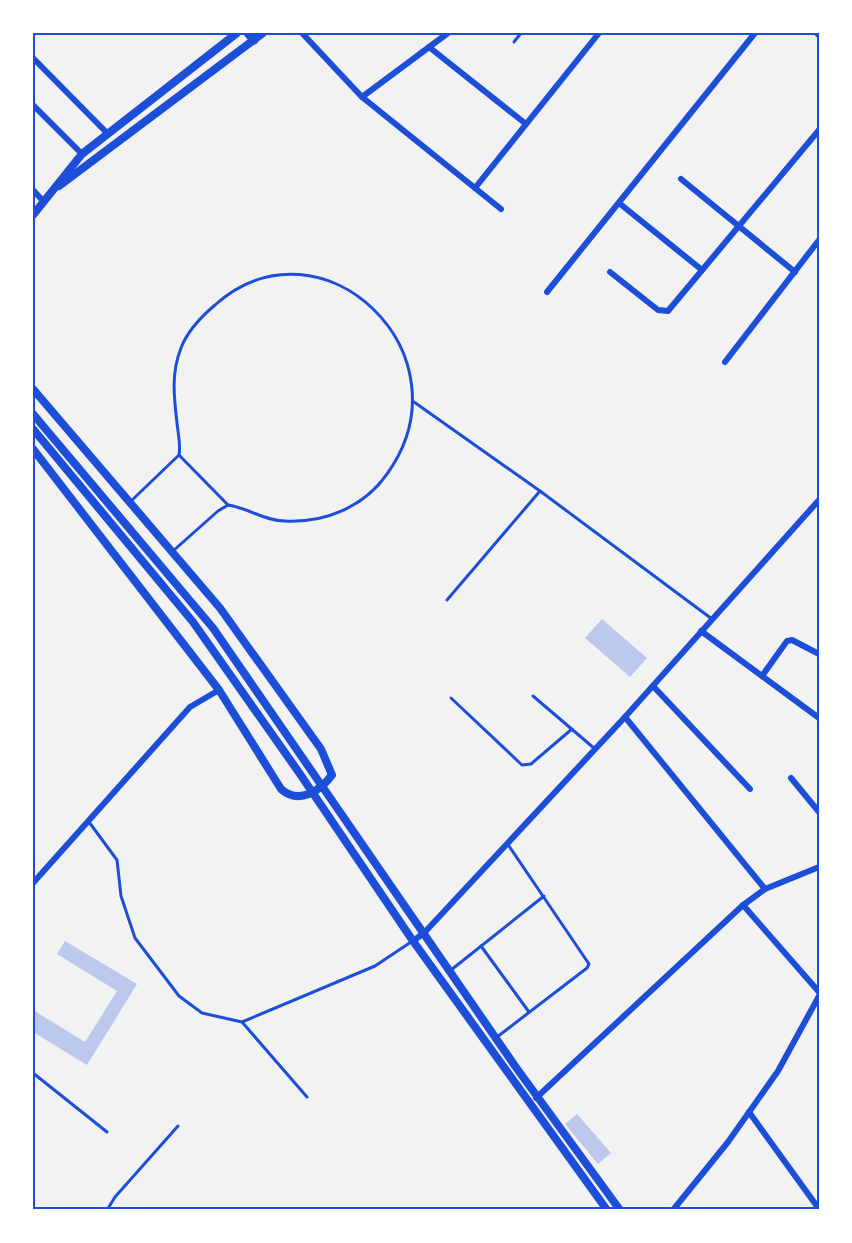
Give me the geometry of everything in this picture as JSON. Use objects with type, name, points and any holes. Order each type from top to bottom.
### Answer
[{"type":"main road","points":[[33,215],[57,187],[71,164],[82,154],[237,33]]},
{"type":"main road","points":[[57,187],[80,173],[251,36],[263,33]]},
{"type":"main road","points":[[33,414],[213,628],[324,786],[495,1038],[620,1210]]},
{"type":"main road","points":[[33,429],[193,622],[413,941],[528,1104],[607,1210]]},
{"type":"street","points":[[302,33],[362,97],[501,209]]},
{"type":"street","points":[[434,33],[439,40]]},
{"type":"street","points":[[362,97],[448,33]]},
{"type":"street","points":[[475,188],[598,33]]},
{"type":"street","points":[[547,292],[755,33]]},
{"type":"street","points":[[429,47],[526,124]]},
{"type":"street","points":[[33,58],[108,134]]},
{"type":"street","points":[[33,105],[82,154]]},
{"type":"street","points":[[610,272],[664,312],[819,130]]},
{"type":"street","points":[[681,179],[795,272]]},
{"type":"street","points":[[33,190],[44,202]]},
{"type":"street","points":[[619,203],[702,270]]},
{"type":"street","points":[[725,362],[819,240]]},
{"type":"street","points":[[33,389],[220,608],[321,749],[332,775],[324,786],[312,792],[292,796],[281,789],[219,690],[33,449]]},
{"type":"street","points":[[413,941],[424,933],[595,749],[819,500]]},
{"type":"street","points":[[701,631],[819,718]]},
{"type":"street","points":[[762,676],[788,641],[792,640],[819,654]]},
{"type":"street","points":[[652,686],[750,789]]},
{"type":"street","points":[[33,883],[190,706],[219,690]]},
{"type":"street","points":[[624,717],[765,889]]},
{"type":"street","points":[[791,778],[819,812]]},
{"type":"street","points":[[528,1104],[744,905],[765,889],[819,867]]},
{"type":"street","points":[[674,1210],[778,1071],[819,994],[744,905]]},
{"type":"street","points":[[749,1112],[819,1209]]},
{"type":"lane","points":[[514,42],[521,33]]},
{"type":"lane","points":[[307,276],[329,282],[371,307],[391,328],[405,353],[412,380],[414,402],[409,431],[402,449],[378,488],[360,502],[313,520],[283,521],[228,506],[179,455],[173,394],[174,370],[182,346],[195,326],[227,294],[243,284],[264,277],[307,276]]},
{"type":"lane","points":[[414,402],[540,491],[712,619]]},
{"type":"lane","points":[[130,501],[179,455]]},
{"type":"lane","points":[[447,600],[540,491]]},
{"type":"lane","points":[[173,552],[218,511],[228,506]]},
{"type":"lane","points":[[533,696],[595,749]]},
{"type":"lane","points":[[451,698],[522,765],[531,764],[572,729]]},
{"type":"lane","points":[[88,821],[117,860],[121,896],[135,938],[179,996],[202,1013],[242,1022],[375,966],[413,941]]},
{"type":"lane","points":[[495,1038],[587,968],[589,964],[507,843]]},
{"type":"lane","points":[[450,971],[544,896]]},
{"type":"lane","points":[[481,946],[529,1012]]},
{"type":"lane","points":[[242,1022],[307,1098]]},
{"type":"lane","points":[[33,1073],[107,1132]]},
{"type":"lane","points":[[107,1210],[115,1197],[178,1126]]},
{"type":"building","points":[[602,619],[647,658],[630,677],[585,638]]},
{"type":"building","points":[[65,941],[137,984],[87,1065],[33,1032],[33,1010],[85,1042],[117,991],[57,954]]},
{"type":"building","points":[[577,1114],[611,1153],[598,1164],[565,1124]]}]
